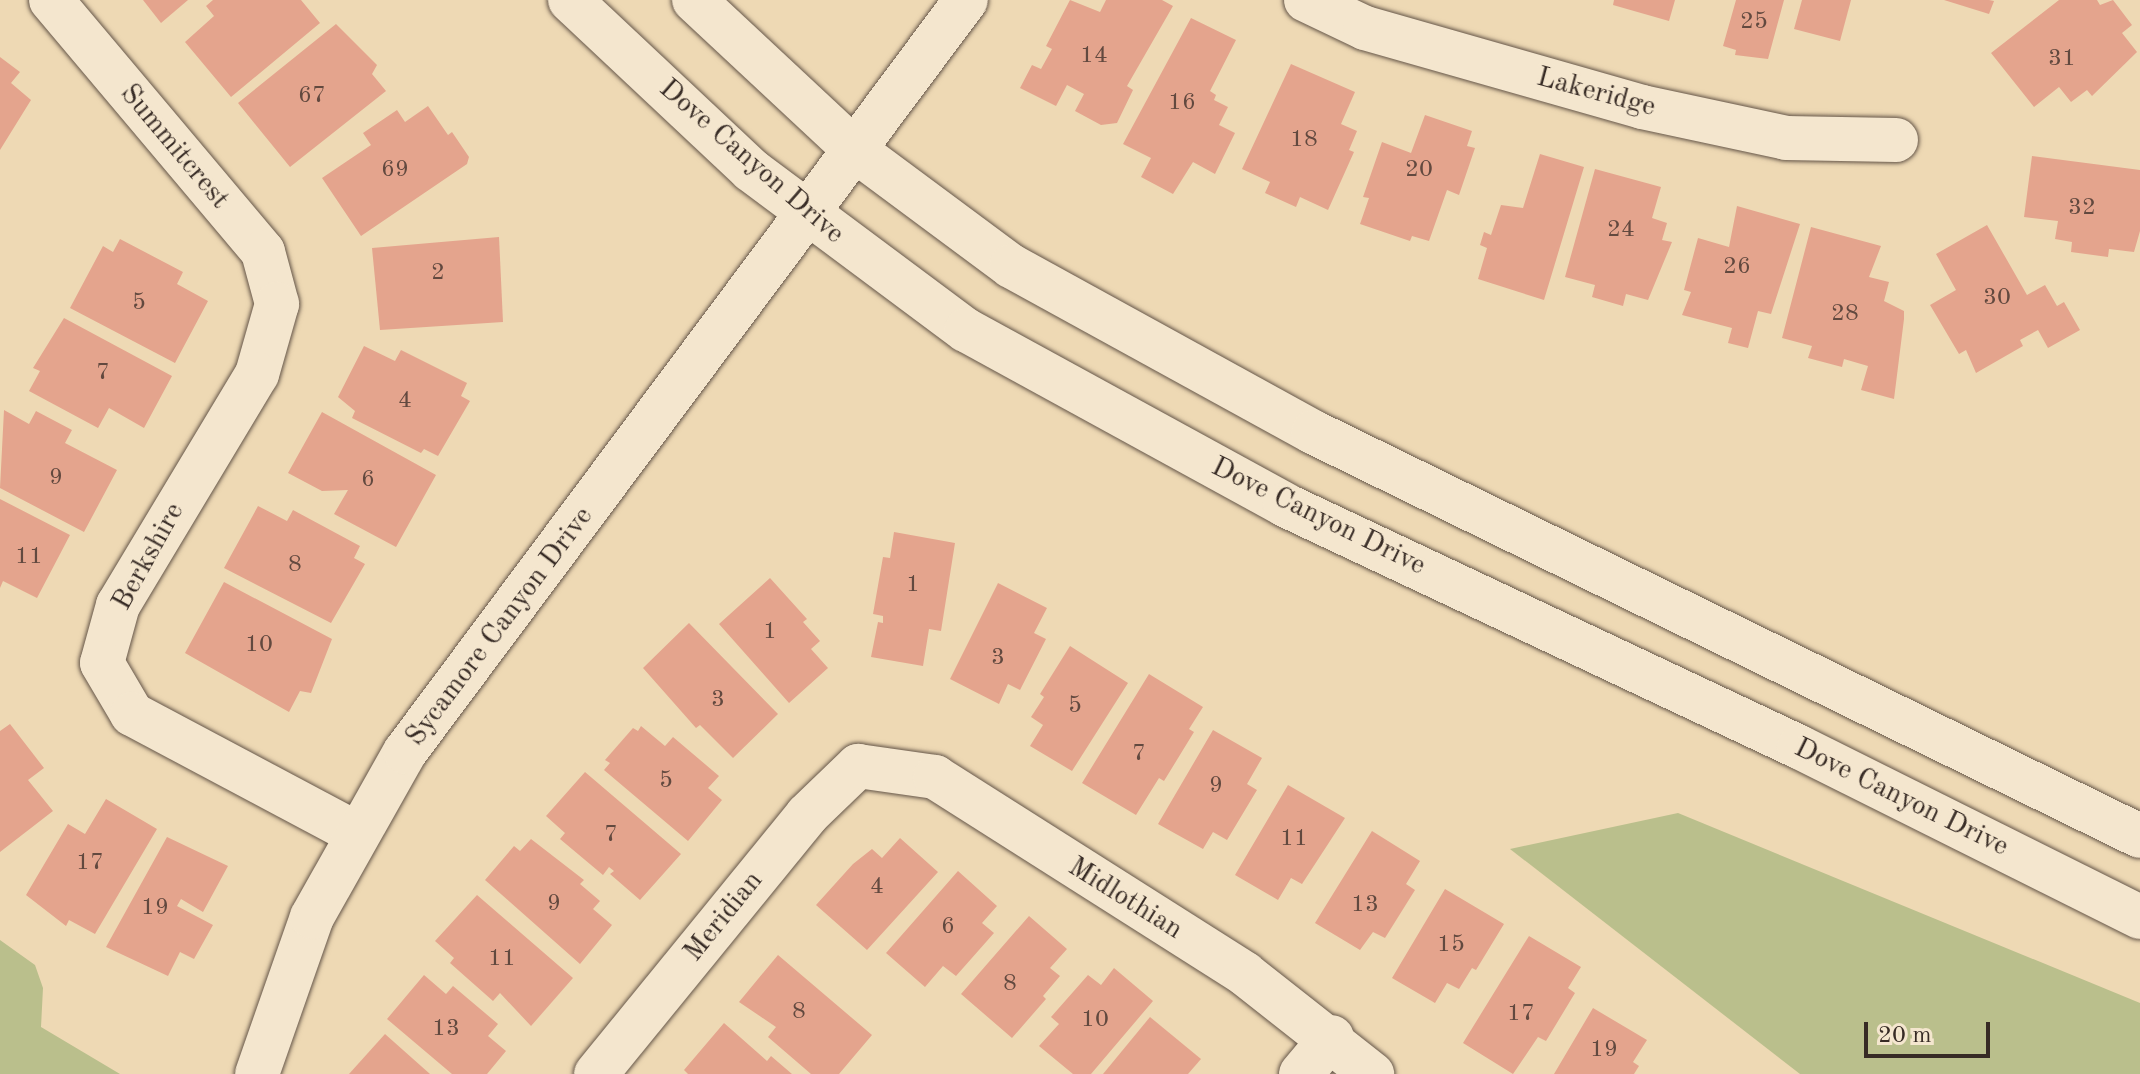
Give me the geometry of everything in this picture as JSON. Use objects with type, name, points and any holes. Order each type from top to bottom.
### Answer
[{"type":"street","name":"Summitcrest","points":[[51,0],[263,252],[277,304]]},
{"type":"street","name":"Dove Canyon Drive","points":[[570,0],[807,216],[966,330],[1285,505],[1799,747],[2140,917]]},
{"type":"street","points":[[694,0],[856,151],[1011,266],[1313,432],[2140,836]]},
{"type":"street","name":"Sycamore Canyon Drive","points":[[257,1074],[307,929],[356,833],[405,752],[966,0]]},
{"type":"street","name":"Lakeridge","points":[[1306,0],[1372,14],[1642,107],[1772,135],[1896,140]]},
{"type":"street","name":"Berkshire","points":[[277,304],[257,374],[118,605],[102,663],[132,714],[356,833]]},
{"type":"street","name":"Midlothian","points":[[858,766],[935,777],[1245,974],[1332,1037],[1372,1074]]},
{"type":"street","name":"Meridian","points":[[596,1074],[807,815],[858,766]]},
{"type":"street","points":[[1301,1074],[1332,1037]]},
{"type":"green space","points":[[1678,813],[2140,1003],[2140,1074],[1800,1074],[1510,849]]},
{"type":"green space","points":[[0,940],[35,965],[43,988],[41,1027],[120,1074],[0,1074]]},
{"type":"building","points":[[143,0],[188,0],[161,23]]},
{"type":"building","points":[[213,0],[301,0],[320,23],[231,97],[185,42],[214,16],[206,6]]},
{"type":"building","points":[[1070,0],[1100,12],[1106,0],[1162,0],[1173,6],[1127,86],[1133,90],[1117,123],[1101,125],[1075,111],[1084,94],[1067,85],[1056,106],[1020,88],[1032,65],[1041,69],[1052,49],[1046,46]]},
{"type":"building","points":[[1614,0],[1675,0],[1669,21],[1613,5]]},
{"type":"building","points":[[1736,0],[1784,0],[1768,59],[1735,55],[1736,50],[1723,46]]},
{"type":"building","points":[[1802,0],[1851,0],[1840,41],[1794,29]]},
{"type":"building","points":[[1944,0],[1989,0],[1994,1],[1989,14]]},
{"type":"building","points":[[2059,0],[2097,0],[2100,5],[2113,0],[2132,25],[2122,33],[2137,52],[2092,96],[2087,90],[2071,102],[2059,87],[2034,107],[1991,53]]},
{"type":"building","points":[[1191,18],[1236,40],[1210,91],[1216,95],[1214,100],[1228,107],[1219,125],[1235,133],[1215,174],[1193,162],[1173,194],[1141,177],[1151,158],[1123,144]]},
{"type":"building","points":[[336,24],[377,65],[372,74],[386,91],[290,167],[238,103]]},
{"type":"building","points":[[0,57],[20,72],[11,83],[31,100],[0,150]]},
{"type":"building","points":[[1291,64],[1355,92],[1341,124],[1357,131],[1349,150],[1354,152],[1328,210],[1300,197],[1296,207],[1265,193],[1270,182],[1242,169]]},
{"type":"building","points":[[428,106],[448,135],[452,132],[469,157],[467,164],[361,236],[322,178],[371,145],[363,133],[397,110],[405,122]]},
{"type":"building","points":[[1425,115],[1472,131],[1467,146],[1475,148],[1459,195],[1447,190],[1429,241],[1412,236],[1410,241],[1360,224],[1369,198],[1363,197],[1382,142],[1411,153]]},
{"type":"building","points":[[1540,154],[1584,167],[1544,300],[1478,279],[1487,248],[1480,245],[1484,232],[1491,235],[1501,205],[1523,208]]},
{"type":"building","points":[[2032,156],[2140,170],[2140,231],[2134,252],[2109,249],[2108,257],[2071,252],[2072,242],[2055,239],[2058,221],[2024,217]]},
{"type":"building","points":[[1595,169],[1661,187],[1652,218],[1667,223],[1662,240],[1672,242],[1648,300],[1626,294],[1623,306],[1592,297],[1595,285],[1565,277]]},
{"type":"building","points":[[1737,206],[1800,224],[1771,314],[1758,311],[1748,348],[1728,343],[1732,328],[1682,315],[1691,292],[1684,290],[1698,238],[1729,247]]},
{"type":"building","points":[[1987,225],[2027,295],[2045,285],[2057,306],[2064,302],[2080,330],[2048,348],[2038,330],[2020,340],[2023,346],[1976,373],[1966,350],[1959,354],[1930,305],[1956,290],[1936,254]]},
{"type":"building","points":[[1811,227],[1881,246],[1869,277],[1889,282],[1884,301],[1904,311],[1894,399],[1861,390],[1868,366],[1844,359],[1842,367],[1808,358],[1812,346],[1782,338]]},
{"type":"building","points":[[499,237],[503,322],[380,330],[372,248]]},
{"type":"building","points":[[120,239],[183,272],[177,284],[208,301],[175,363],[70,308],[103,246],[113,252]]},
{"type":"building","points":[[64,318],[172,376],[144,428],[109,408],[98,428],[29,391],[40,371],[33,368]]},
{"type":"building","points":[[364,346],[395,361],[401,350],[467,383],[461,396],[470,401],[438,456],[424,449],[421,453],[352,418],[355,411],[338,397]]},
{"type":"building","points":[[4,410],[29,424],[36,411],[72,430],[65,443],[117,470],[84,532],[0,488]]},
{"type":"building","points":[[322,412],[436,475],[396,547],[334,514],[348,490],[322,491],[288,473]]},
{"type":"building","points":[[0,499],[70,535],[37,598],[3,581],[0,588]]},
{"type":"building","points":[[258,506],[287,521],[293,510],[360,546],[354,558],[365,564],[331,623],[224,568]]},
{"type":"building","points":[[894,532],[955,543],[941,631],[929,629],[923,666],[871,657],[878,622],[883,623],[883,616],[873,614],[883,557],[890,558]]},
{"type":"building","points":[[770,578],[807,619],[803,622],[820,641],[811,649],[828,668],[789,703],[719,624]]},
{"type":"building","points":[[224,582],[332,639],[311,693],[300,691],[289,712],[185,653]]},
{"type":"building","points":[[998,583],[1047,608],[1034,633],[1046,639],[1020,690],[1008,684],[999,704],[950,679]]},
{"type":"building","points":[[689,623],[778,714],[733,758],[700,725],[696,728],[643,668]]},
{"type":"building","points":[[1070,646],[1128,683],[1072,771],[1030,746],[1043,725],[1031,717],[1044,697],[1040,694]]},
{"type":"building","points":[[1149,674],[1203,707],[1189,729],[1194,732],[1164,781],[1159,778],[1136,815],[1082,783]]},
{"type":"building","points":[[10,724],[44,768],[28,780],[53,811],[0,852],[0,731]]},
{"type":"building","points":[[641,726],[665,746],[673,737],[719,776],[708,788],[722,800],[688,841],[604,770],[610,763],[605,760],[633,728],[638,731]]},
{"type":"building","points":[[1213,730],[1262,758],[1247,784],[1257,790],[1227,840],[1213,832],[1203,849],[1158,824]]},
{"type":"building","points":[[585,772],[681,854],[640,900],[610,874],[614,871],[609,867],[603,875],[560,839],[565,833],[546,816]]},
{"type":"building","points":[[1288,785],[1345,818],[1302,884],[1291,878],[1278,900],[1235,875]]},
{"type":"building","points":[[106,799],[157,829],[95,934],[69,920],[66,926],[26,895],[68,824],[85,834]]},
{"type":"building","points":[[1372,831],[1420,861],[1406,884],[1415,890],[1385,938],[1373,932],[1360,950],[1315,923]]},
{"type":"building","points":[[167,837],[228,866],[203,912],[181,899],[177,906],[213,925],[194,959],[180,952],[168,976],[106,947]]},
{"type":"building","points":[[900,838],[938,872],[867,950],[816,905],[853,864],[872,849],[882,858]]},
{"type":"building","points":[[531,839],[584,880],[580,884],[600,901],[593,909],[612,925],[580,964],[485,880],[514,846],[520,851]]},
{"type":"building","points":[[958,871],[997,906],[982,923],[994,933],[956,976],[943,966],[925,987],[886,953]]},
{"type":"building","points":[[1445,889],[1504,924],[1476,970],[1472,968],[1459,989],[1447,983],[1435,1003],[1392,978]]},
{"type":"building","points":[[477,895],[573,978],[531,1026],[500,993],[493,1001],[450,963],[454,958],[435,941]]},
{"type":"building","points":[[1029,916],[1067,949],[1050,968],[1060,976],[1043,996],[1046,999],[1012,1038],[961,994]]},
{"type":"building","points":[[1529,936],[1581,967],[1568,988],[1575,993],[1546,1041],[1538,1037],[1513,1074],[1463,1043]]},
{"type":"building","points":[[778,955],[872,1035],[839,1074],[811,1074],[768,1037],[776,1027],[739,1002]]},
{"type":"building","points":[[1114,968],[1153,1001],[1091,1074],[1073,1074],[1039,1046],[1059,1024],[1051,1017],[1088,975],[1101,985]]},
{"type":"building","points":[[424,975],[446,994],[453,986],[498,1024],[488,1036],[506,1051],[487,1074],[452,1074],[387,1019]]},
{"type":"building","points":[[1593,1008],[1647,1040],[1633,1062],[1639,1066],[1634,1074],[1554,1074]]},
{"type":"building","points":[[1150,1017],[1201,1059],[1188,1074],[1103,1074]]},
{"type":"building","points":[[724,1023],[767,1061],[771,1056],[792,1074],[688,1074],[684,1070]]},
{"type":"building","points":[[385,1034],[430,1074],[349,1074]]}]
